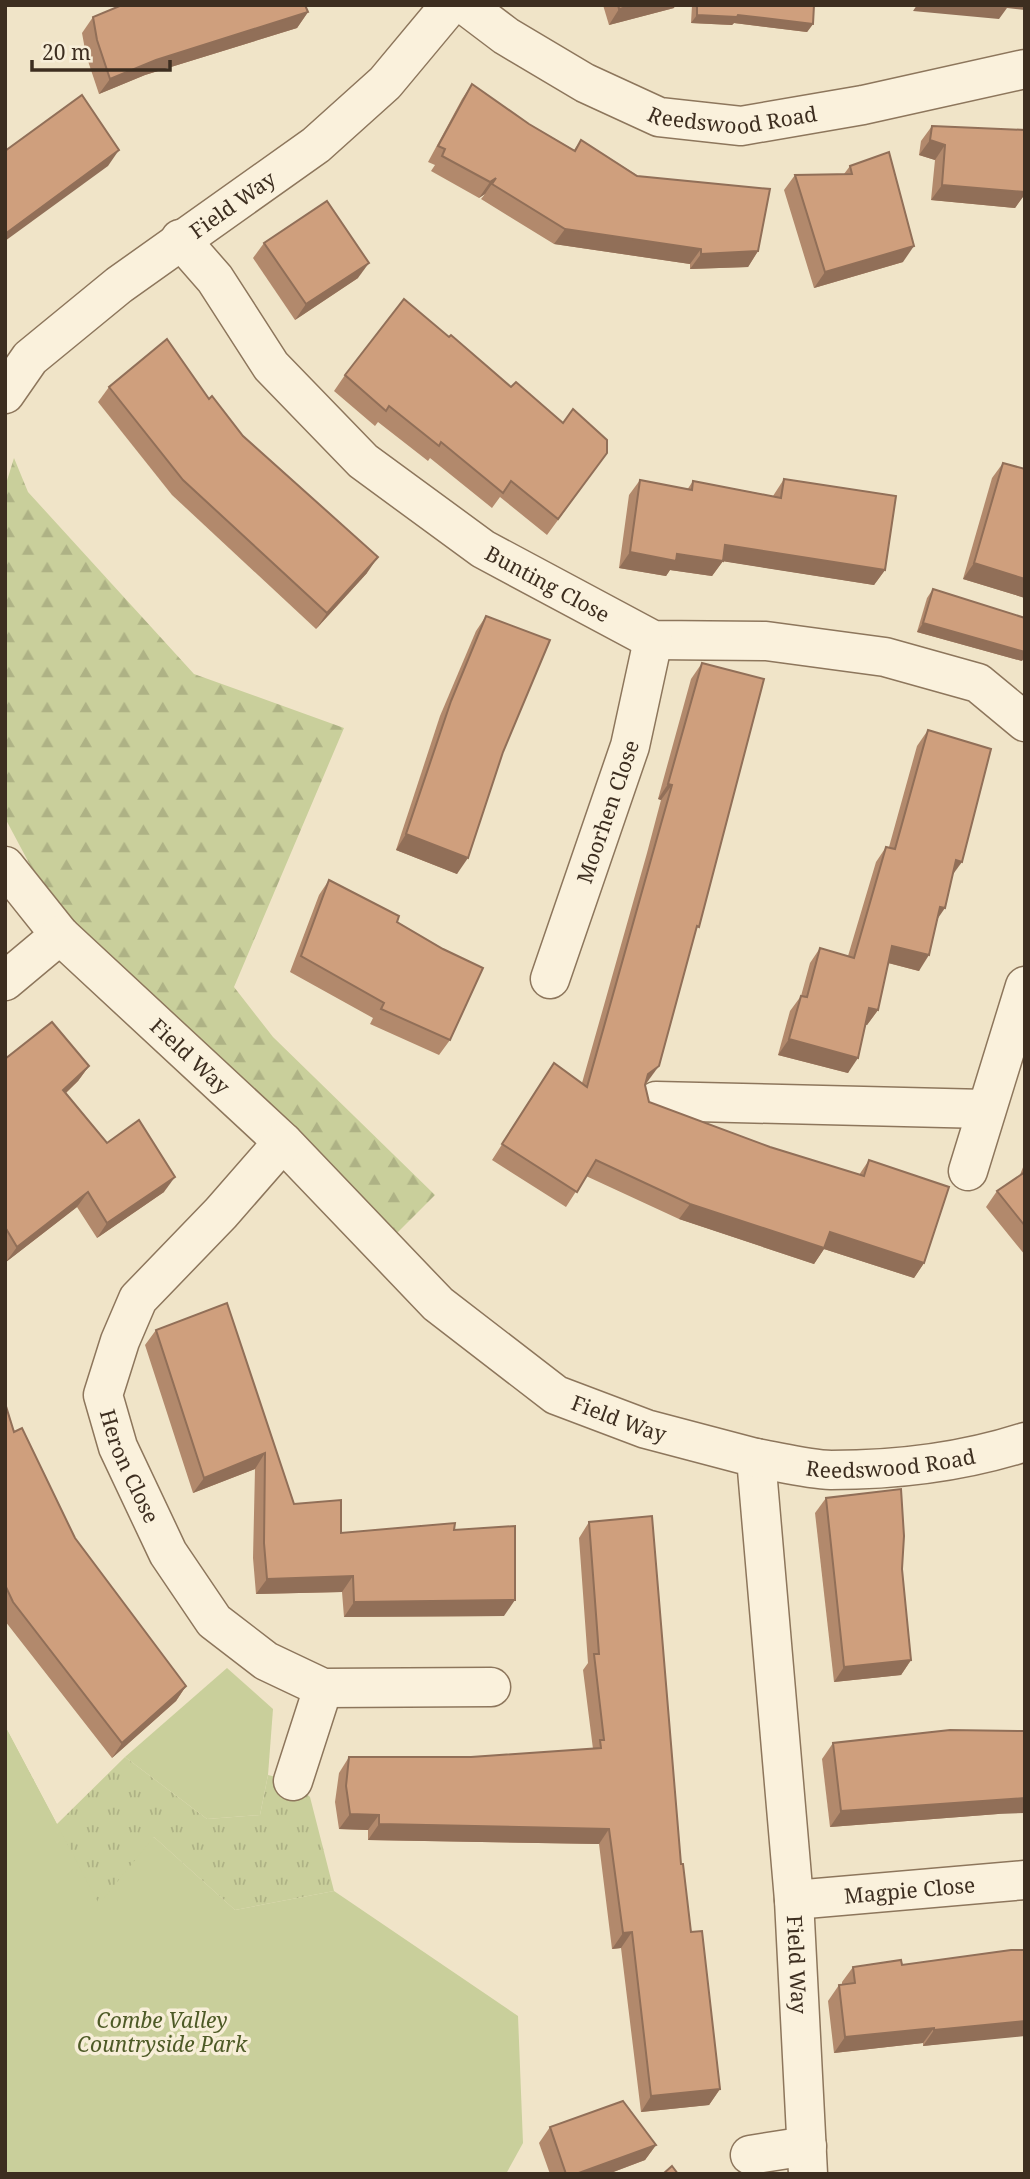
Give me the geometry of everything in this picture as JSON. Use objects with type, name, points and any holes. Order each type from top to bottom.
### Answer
[{"type":"street","name":"Field Way","points":[[5,394],[30,358],[180,239],[240,201],[316,145],[386,83],[450,5]]},
{"type":"street","name":"Reedswood Road","points":[[465,5],[506,36],[585,83],[659,117],[741,126],[863,105],[1025,69]]},
{"type":"street","name":"Bunting Close","points":[[180,239],[215,279],[271,366],[363,461],[484,549],[653,640],[766,642],[885,657],[978,683],[1025,722]]},
{"type":"street","name":"Moorhen Close","points":[[550,979],[630,746],[653,640]]},
{"type":"street","name":"Field Way","points":[[5,866],[60,935],[283,1142],[438,1304],[556,1395],[646,1429],[756,1458],[794,1900],[808,2160],[750,2155]]},
{"type":"street","points":[[5,981],[60,935]]},
{"type":"street","points":[[968,1171],[1025,986]]},
{"type":"street","points":[[656,1101],[985,1109]]},
{"type":"street","name":"Heron Close","points":[[283,1142],[221,1213],[138,1299],[120,1341],[103,1395],[118,1447],[168,1553],[214,1621],[266,1661],[323,1688],[491,1687]]},
{"type":"street","name":"Reedswood Road","points":[[756,1458],[830,1470],[928,1464],[992,1453],[1025,1443]]},
{"type":"street","points":[[293,1781],[323,1688]]},
{"type":"street","name":"Magpie Close","points":[[794,1900],[1025,1880]]},
{"type":"green space","points":[[14,458],[28,492],[194,674],[344,728],[234,987],[273,1037],[435,1195],[391,1239],[53,908],[5,818],[5,487]]},
{"type":"green space","points":[[227,1668],[273,1709],[268,1775],[260,1815],[207,1819],[125,1757]]},
{"type":"green space","points":[[5,1726],[57,1824],[125,1757],[207,1819],[260,1815],[268,1775],[293,1781],[310,1797],[334,1891],[235,1910],[154,1837],[5,2174]]},
{"type":"green space","name":"Combe Valley Countryside Park","points":[[5,1726],[99,1904],[154,1837],[235,1910],[334,1891],[518,2016],[523,2143],[506,2174],[5,2174]]},
{"type":"building","points":[[122,5],[305,5],[308,12],[156,60],[110,79],[97,40],[93,17]]},
{"type":"building","points":[[618,5],[635,5],[619,9]]},
{"type":"building","points":[[697,5],[814,5],[813,24],[738,15],[697,15]]},
{"type":"building","points":[[472,84],[529,124],[575,151],[581,140],[637,176],[770,189],[758,251],[701,254],[701,249],[565,229],[492,184],[496,178],[490,182],[442,156],[445,149],[438,146]]},
{"type":"building","points":[[82,95],[119,150],[5,234],[5,151]]},
{"type":"building","points":[[932,126],[1025,130],[1025,192],[942,185],[945,145],[930,140]]},
{"type":"building","points":[[889,152],[914,246],[825,272],[795,175],[852,174],[850,166]]},
{"type":"building","points":[[327,201],[369,263],[306,304],[264,243]]},
{"type":"building","points":[[404,299],[511,387],[516,382],[563,423],[573,409],[607,440],[607,453],[558,519],[511,481],[503,493],[441,442],[439,446],[389,406],[386,411],[345,375]]},
{"type":"building","points":[[167,339],[209,399],[212,396],[243,436],[378,557],[327,613],[183,480],[109,387]]},
{"type":"building","points":[[1003,463],[1025,469],[1025,579],[974,563]]},
{"type":"building","points":[[784,479],[896,496],[885,570],[725,545],[723,561],[677,554],[676,561],[630,552],[640,480],[692,490],[693,481],[781,498]]},
{"type":"building","points":[[933,589],[1025,618],[1025,652],[923,623]]},
{"type":"building","points":[[486,616],[550,640],[503,752],[468,858],[406,834],[451,701]]},
{"type":"building","points":[[702,663],[764,679],[699,927],[697,926],[659,1066],[648,1074],[645,1085],[649,1102],[770,1147],[864,1176],[869,1160],[949,1187],[924,1263],[830,1232],[824,1248],[690,1204],[596,1160],[577,1192],[502,1144],[554,1063],[587,1087],[672,785],[668,784]]},
{"type":"building","points":[[928,730],[991,749],[962,862],[956,860],[945,908],[940,907],[929,955],[892,946],[878,1010],[869,1008],[858,1058],[789,1039],[801,996],[807,997],[820,948],[854,958],[886,847],[895,849]]},
{"type":"building","points":[[329,880],[399,916],[397,922],[443,949],[483,968],[450,1040],[381,1009],[384,1003],[301,956]]},
{"type":"building","points":[[52,1022],[89,1066],[63,1090],[107,1143],[139,1120],[175,1177],[107,1223],[88,1192],[17,1247],[5,1227],[5,1059]]},
{"type":"building","points":[[1025,1172],[1025,1226],[997,1191]]},
{"type":"building","points":[[227,1303],[294,1504],[341,1500],[341,1533],[455,1523],[454,1530],[515,1526],[515,1600],[354,1602],[353,1576],[267,1579],[264,1543],[265,1453],[204,1478],[156,1330]]},
{"type":"building","points":[[5,1403],[14,1432],[22,1428],[75,1538],[186,1686],[122,1743],[13,1602],[5,1585]]},
{"type":"building","points":[[901,1489],[904,1536],[902,1569],[911,1660],[844,1667],[826,1498]]},
{"type":"building","points":[[652,1516],[681,1864],[691,1932],[702,1931],[720,2089],[651,2096],[632,1932],[623,1933],[609,1829],[379,1824],[379,1815],[350,1814],[346,1786],[349,1757],[471,1757],[601,1748],[600,1740],[604,1740],[594,1654],[599,1654],[589,1522]]},
{"type":"building","points":[[950,1730],[1025,1731],[1025,1798],[841,1811],[833,1743]]},
{"type":"building","points":[[1025,1950],[1025,2021],[845,2037],[839,1985],[855,1983],[853,1967],[901,1960],[902,1965]]},
{"type":"building","points":[[623,2101],[656,2145],[576,2174],[566,2174],[550,2127]]},
{"type":"building","points":[[672,2166],[678,2174],[663,2174]]}]
